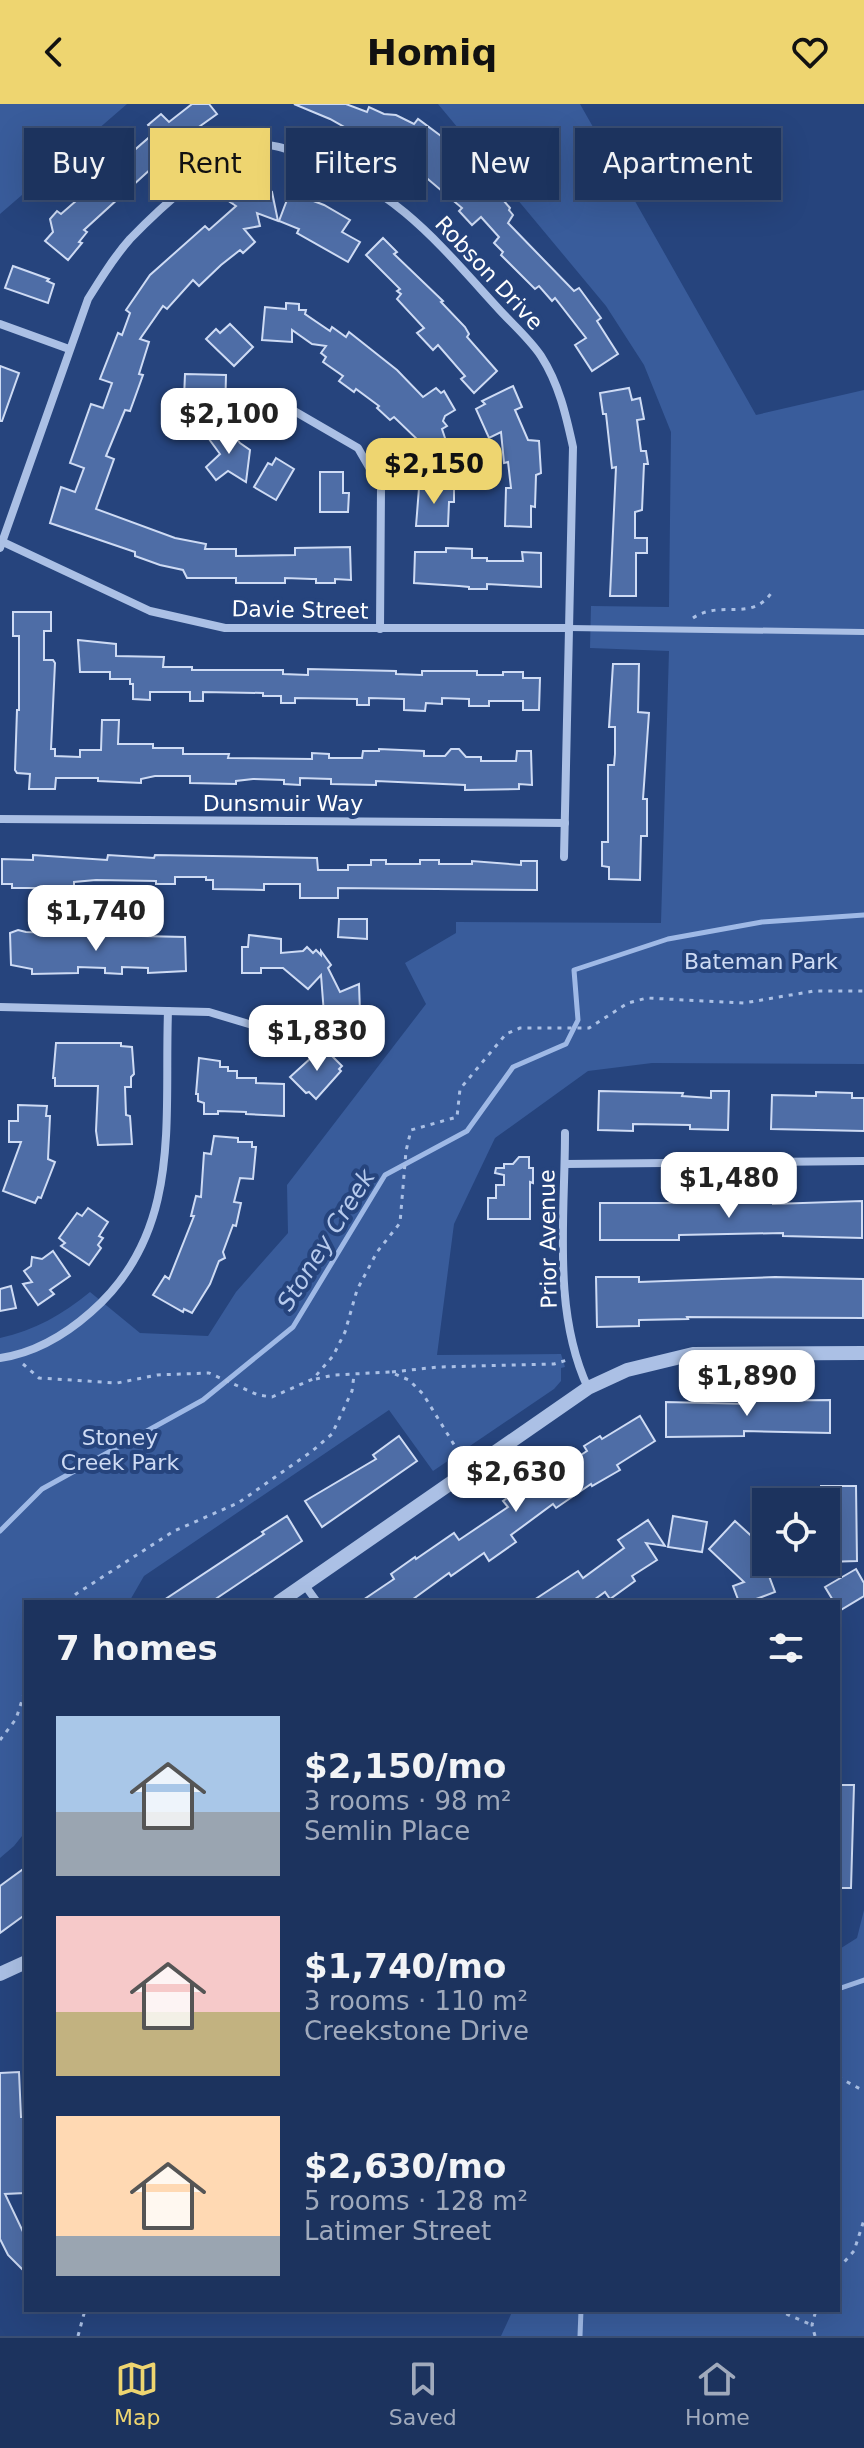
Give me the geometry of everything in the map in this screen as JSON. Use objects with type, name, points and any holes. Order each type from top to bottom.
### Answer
[{"type":"street","name":"Robson Drive","points":[[1,544],[88,299],[109,266],[131,238],[216,162],[238,150],[260,145],[279,147],[343,170],[387,197],[426,229],[541,356],[562,399],[573,447],[569,628]]},
{"type":"street","points":[[0,324],[69,349]]},
{"type":"street","points":[[277,401],[358,448],[381,488],[380,629]]},
{"type":"street","name":"Davie Street","points":[[1,544],[150,611],[225,628],[569,628]]},
{"type":"street","points":[[564,857],[569,628]]},
{"type":"street","name":"Dunsmuir Way","points":[[0,819],[565,823]]},
{"type":"street","points":[[0,1007],[209,1012],[262,1028]]},
{"type":"street","points":[[0,1358],[15,1356],[59,1337],[100,1305],[127,1272],[146,1239],[159,1203],[164,1164],[168,1011]]},
{"type":"street","name":"Prior Avenue","points":[[565,1133],[564,1303],[575,1358],[588,1388]]},
{"type":"street","points":[[565,1164],[864,1161]]},
{"type":"street","points":[[282,1600],[588,1388],[627,1370],[693,1354],[864,1353]]},
{"type":"street","points":[[304,1583],[316,1600]]},
{"type":"street","points":[[0,1974],[24,1963]]},
{"type":"lane","points":[[569,628],[864,632]]},
{"type":"path","points":[[685,630],[685,624],[698,614],[758,607],[772,592]]},
{"type":"path","points":[[313,1379],[333,1356],[345,1332],[357,1290],[377,1252],[400,1223],[406,1151],[411,1130],[457,1117],[460,1089],[506,1034],[520,1028],[589,1028],[628,1003],[647,998],[744,1003],[814,991],[864,991]]},
{"type":"path","points":[[15,1356],[39,1378],[117,1383],[157,1375],[209,1373],[258,1395],[272,1397],[313,1379],[334,1375],[438,1367],[554,1364],[575,1358]]},
{"type":"path","points":[[390,1372],[409,1380],[423,1394],[470,1470]]},
{"type":"path","points":[[70,1600],[174,1531],[238,1503],[311,1452],[332,1434],[352,1391],[354,1375]]},
{"type":"path","points":[[0,1740],[16,1719],[24,1694]]},
{"type":"path","points":[[840,2078],[864,2091]]},
{"type":"path","points":[[840,2267],[854,2251],[864,2220]]},
{"type":"path","points":[[78,2336],[84,2312]]},
{"type":"path","points":[[782,2312],[812,2325]]},
{"type":"path","points":[[815,2312],[812,2325],[815,2336]]},
{"type":"green space","points":[[0,104],[127,104],[99,128],[24,128],[24,193],[0,214]]},
{"type":"green space","points":[[438,104],[580,104],[594,128],[575,128],[575,200],[634,200],[756,415],[864,390],[864,1064],[652,1063],[588,1071],[495,1138],[454,1224],[437,1355],[561,1354],[565,1367],[561,1368],[561,1381],[554,1389],[433,1471],[389,1410],[144,1576],[130,1600],[24,1600],[24,1834],[0,1858],[0,1338],[48,1321],[90,1292],[140,1333],[208,1336],[236,1292],[288,1233],[287,1185],[426,1004],[405,963],[456,933],[456,922],[661,923],[669,651],[590,648],[591,606],[669,607],[671,432],[644,365],[606,306],[518,200],[559,200],[559,128],[458,128]]},
{"type":"green space","points":[[864,1910],[864,2336],[501,2336],[512,2312],[840,2312],[840,1949],[857,1938]]},
{"type":"building","points":[[192,104],[209,104],[217,114],[197,128],[150,128],[148,125],[161,114],[169,122]]},
{"type":"building","points":[[294,104],[346,104],[367,112],[369,107],[414,124],[418,119],[442,137],[442,191],[426,177],[426,128],[346,128]]},
{"type":"building","points":[[150,136],[150,170],[134,184],[134,150]]},
{"type":"building","points":[[270,192],[278,221],[257,213],[260,226],[244,229],[255,242],[243,253],[240,250],[199,286],[193,280],[167,309],[163,306],[140,339],[149,342],[139,374],[143,375],[130,411],[125,410],[106,456],[114,459],[96,509],[175,538],[206,544],[205,549],[236,549],[236,556],[295,555],[295,548],[350,547],[351,580],[316,583],[316,579],[285,578],[285,583],[236,583],[236,578],[187,578],[183,570],[160,565],[135,556],[135,552],[50,523],[61,487],[75,492],[84,468],[70,463],[91,404],[103,408],[112,383],[100,379],[118,333],[122,335],[130,313],[126,310],[150,275],[205,226],[209,230],[236,206],[230,202],[270,200]]},
{"type":"building","points":[[77,200],[117,200],[84,230],[87,232],[79,242],[82,243],[68,260],[45,241],[53,232],[50,219],[57,211],[61,214]]},
{"type":"building","points":[[287,200],[311,200],[350,220],[342,232],[360,242],[348,262],[297,233],[299,229],[279,221]]},
{"type":"building","points":[[453,200],[503,200],[513,215],[508,223],[574,291],[579,288],[601,318],[597,321],[618,354],[592,371],[575,345],[586,338],[555,298],[552,301],[539,286],[535,289],[501,255],[503,252],[494,243],[499,237],[481,217],[472,225],[459,211],[462,208]]},
{"type":"building","points":[[383,238],[397,252],[394,254],[443,301],[465,327],[469,334],[467,337],[497,371],[474,393],[461,379],[465,376],[438,345],[433,350],[417,333],[424,328],[397,299],[400,289],[366,255]]},
{"type":"building","points":[[13,266],[49,279],[47,281],[54,284],[48,303],[5,288]]},
{"type":"building","points":[[286,303],[299,304],[299,310],[306,310],[305,314],[330,331],[332,327],[346,337],[349,332],[397,370],[423,397],[436,388],[441,393],[444,391],[455,410],[445,416],[443,421],[447,426],[442,429],[450,453],[456,451],[462,466],[430,468],[427,459],[415,463],[409,446],[420,442],[394,417],[390,420],[377,408],[379,406],[339,381],[343,376],[323,362],[326,357],[321,353],[326,346],[312,344],[292,330],[292,342],[262,340],[265,307],[286,309]]},
{"type":"building","points":[[230,324],[253,347],[234,366],[206,339],[216,329],[220,333]]},
{"type":"building","points":[[0,366],[19,373],[2,421],[0,421]]},
{"type":"building","points":[[185,374],[226,375],[225,415],[191,415],[192,398],[184,398]]},
{"type":"building","points":[[513,386],[522,407],[515,410],[528,440],[539,441],[541,473],[536,475],[531,527],[505,526],[506,488],[511,488],[508,462],[504,463],[501,432],[489,438],[476,409],[485,404],[482,401]]},
{"type":"building","points":[[629,388],[632,400],[640,398],[644,419],[637,420],[641,451],[646,451],[648,464],[644,464],[642,510],[635,512],[635,538],[647,538],[647,553],[636,553],[636,596],[610,596],[616,467],[612,468],[606,414],[603,414],[600,393]]},
{"type":"building","points":[[227,426],[250,450],[246,482],[228,471],[216,480],[206,467],[220,454],[209,439]]},
{"type":"building","points":[[276,458],[294,469],[276,500],[254,487],[268,463],[272,465]]},
{"type":"building","points":[[320,472],[343,472],[343,493],[349,493],[348,512],[320,512]]},
{"type":"building","points":[[454,487],[454,502],[449,502],[448,526],[416,526],[419,488]]},
{"type":"building","points":[[446,548],[472,549],[472,558],[487,558],[487,561],[523,561],[522,552],[541,553],[541,587],[487,584],[487,589],[469,589],[414,583],[415,552],[446,552]]},
{"type":"building","points":[[13,612],[51,612],[51,631],[44,631],[44,660],[55,663],[51,749],[55,749],[55,756],[80,757],[80,750],[101,750],[102,720],[119,720],[118,744],[153,744],[153,748],[183,748],[183,754],[229,754],[228,758],[312,759],[312,753],[329,754],[329,758],[362,758],[363,751],[379,749],[424,751],[424,756],[445,756],[451,749],[459,749],[466,757],[481,757],[481,761],[516,761],[517,751],[531,751],[532,785],[519,784],[519,789],[465,790],[465,785],[376,781],[376,785],[331,784],[331,779],[300,778],[300,785],[284,784],[284,780],[253,779],[236,781],[236,784],[190,783],[190,776],[155,776],[141,779],[141,783],[98,781],[98,778],[56,778],[55,789],[29,789],[30,774],[15,770],[19,636],[13,636]]},
{"type":"building","points":[[78,640],[116,644],[116,656],[164,657],[163,667],[192,667],[192,670],[283,670],[283,674],[308,675],[308,669],[396,671],[396,674],[422,675],[422,671],[477,671],[477,675],[523,672],[523,678],[540,678],[539,710],[523,710],[523,701],[489,701],[489,706],[469,706],[469,699],[442,698],[442,704],[426,703],[425,711],[404,710],[404,699],[369,698],[369,705],[357,705],[357,699],[295,698],[295,703],[281,703],[281,696],[263,696],[263,693],[203,692],[203,701],[190,701],[190,692],[150,692],[150,700],[133,699],[130,679],[110,679],[110,672],[80,672]]},
{"type":"building","points":[[613,664],[639,664],[638,712],[649,713],[643,799],[647,799],[647,836],[641,836],[640,880],[609,879],[609,867],[602,866],[602,842],[608,842],[608,765],[614,765],[615,754],[615,727],[609,727]]},
{"type":"building","points":[[33,855],[107,860],[108,855],[317,858],[318,870],[348,870],[348,865],[371,865],[371,860],[386,860],[386,864],[420,864],[420,860],[439,860],[439,864],[472,864],[472,861],[521,865],[521,861],[537,861],[537,890],[338,888],[338,898],[300,898],[300,884],[264,884],[264,890],[213,889],[213,880],[206,880],[206,877],[175,877],[175,884],[96,880],[74,882],[74,888],[12,888],[12,884],[2,884],[2,859],[33,860]]},
{"type":"building","points":[[339,919],[367,919],[367,939],[338,937]]},
{"type":"building","points":[[18,930],[53,935],[185,937],[186,971],[148,973],[148,968],[122,967],[122,974],[105,973],[105,968],[78,967],[78,973],[32,974],[32,969],[11,965],[10,933]]},
{"type":"building","points":[[249,935],[281,939],[281,953],[303,951],[307,947],[313,953],[316,950],[321,955],[321,951],[331,965],[328,968],[340,992],[359,984],[360,1013],[371,1027],[363,1027],[360,1040],[353,1041],[353,1045],[325,1046],[344,1027],[325,1027],[321,975],[308,989],[283,968],[261,968],[261,973],[242,973],[242,947],[248,947]]},
{"type":"building","points":[[56,1043],[121,1043],[121,1046],[132,1047],[134,1074],[131,1087],[125,1087],[126,1115],[130,1116],[132,1144],[98,1145],[98,1086],[55,1086]]},
{"type":"building","points":[[323,1047],[342,1066],[316,1099],[290,1077]]},
{"type":"building","points":[[199,1058],[220,1061],[220,1067],[237,1071],[237,1078],[256,1078],[256,1083],[284,1084],[284,1116],[218,1111],[218,1114],[204,1114],[204,1103],[198,1101],[196,1094]]},
{"type":"building","points":[[599,1091],[683,1093],[682,1096],[711,1098],[711,1091],[729,1091],[728,1130],[690,1129],[690,1125],[633,1124],[633,1131],[598,1130]]},
{"type":"building","points":[[816,1092],[852,1093],[852,1098],[864,1098],[864,1131],[771,1129],[772,1095],[816,1096]]},
{"type":"building","points":[[18,1105],[47,1106],[46,1116],[50,1116],[48,1159],[55,1162],[41,1198],[38,1197],[35,1203],[3,1191],[21,1142],[9,1142],[9,1121],[18,1121]]},
{"type":"building","points":[[214,1136],[252,1142],[252,1147],[256,1147],[253,1179],[240,1178],[234,1202],[241,1203],[236,1226],[233,1225],[223,1252],[225,1258],[219,1261],[210,1284],[192,1313],[184,1309],[183,1312],[153,1295],[165,1276],[169,1279],[194,1216],[191,1216],[196,1196],[201,1197],[204,1153],[211,1154]]},
{"type":"building","points":[[519,1157],[529,1157],[529,1168],[533,1168],[530,1219],[488,1219],[488,1198],[496,1198],[496,1185],[504,1185],[504,1175],[495,1173],[496,1168],[513,1164]]},
{"type":"building","points":[[773,1201],[773,1204],[862,1201],[862,1238],[783,1236],[783,1233],[679,1235],[679,1240],[600,1240],[600,1203]]},
{"type":"building","points":[[88,1208],[108,1222],[99,1236],[103,1238],[98,1245],[101,1248],[89,1265],[61,1246],[65,1243],[59,1238],[77,1213],[82,1216]]},
{"type":"building","points":[[53,1251],[70,1276],[50,1290],[54,1294],[38,1305],[23,1284],[32,1282],[24,1271],[31,1266],[32,1257],[42,1259]]},
{"type":"building","points":[[596,1277],[639,1277],[639,1282],[775,1277],[863,1279],[863,1318],[687,1317],[639,1320],[639,1326],[597,1327]]},
{"type":"building","points":[[11,1286],[16,1308],[0,1311],[0,1289]]},
{"type":"building","points":[[830,1400],[830,1433],[744,1431],[744,1436],[666,1437],[666,1402],[750,1404],[750,1401]]},
{"type":"building","points":[[640,1416],[655,1441],[617,1465],[620,1470],[591,1484],[556,1508],[553,1504],[511,1535],[516,1542],[489,1561],[484,1553],[412,1600],[363,1600],[394,1579],[391,1574],[415,1557],[454,1533],[459,1540],[508,1507],[503,1501],[530,1482],[533,1486],[587,1451],[584,1446],[600,1436],[602,1439]]},
{"type":"building","points":[[399,1436],[417,1461],[322,1527],[305,1501],[376,1459],[373,1455]]},
{"type":"building","points":[[856,1486],[857,1561],[840,1562],[840,1488],[821,1488]]},
{"type":"building","points":[[287,1516],[302,1541],[214,1600],[164,1600],[264,1534],[262,1532]]},
{"type":"building","points":[[673,1516],[707,1522],[702,1552],[668,1547]]},
{"type":"building","points":[[648,1520],[665,1546],[646,1543],[657,1560],[632,1576],[635,1581],[610,1599],[605,1592],[594,1600],[534,1600],[578,1571],[583,1578],[624,1548],[618,1540]]},
{"type":"building","points":[[735,1521],[752,1537],[752,1576],[769,1576],[775,1592],[753,1600],[738,1600],[733,1586],[744,1582],[709,1549]]},
{"type":"building","points":[[856,1569],[864,1583],[864,1596],[840,1610],[840,1600],[833,1600],[825,1587]]},
{"type":"building","points":[[840,1785],[854,1785],[851,1888],[840,1888]]},
{"type":"building","points":[[24,1868],[24,1915],[0,1933],[0,1886]]},
{"type":"building","points":[[19,2072],[21,2117],[24,2117],[24,2193],[5,2194],[24,2234],[24,2271],[8,2255],[0,2239],[0,2073]]},
{"type":"waterway","name":"Stoney Creek","points":[[0,1531],[42,1489],[203,1400],[293,1327],[385,1175],[467,1131],[513,1067],[566,1044],[578,1020],[574,970],[668,939],[762,922],[864,915]]},
{"type":"waterway","points":[[840,1988],[864,1980]]},
{"type":"waterway","points":[[580,2336],[581,2312]]},
{"type":"park label","name":"Bateman Park","points":[[761,961]]},
{"type":"park label","name":"Stoney Creek Park","points":[[120,1450]]}]
